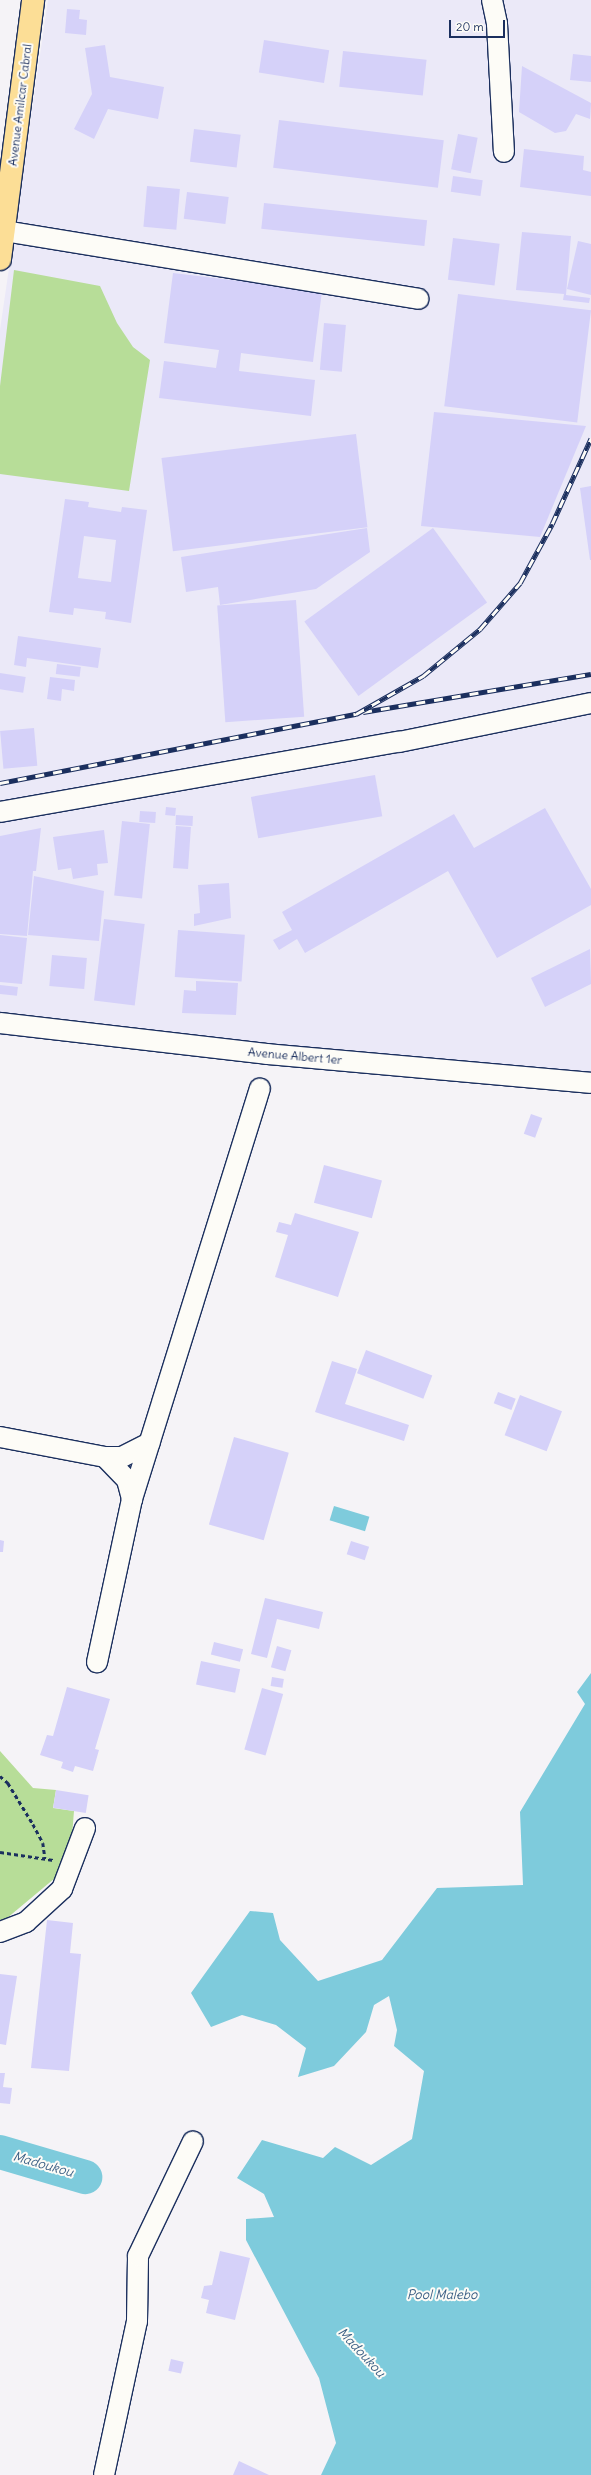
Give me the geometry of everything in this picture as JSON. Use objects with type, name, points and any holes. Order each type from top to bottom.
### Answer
[{"type":"main road","name":"Avenue Amilcar Cabral","points":[[0,258],[33,0]]},
{"type":"street","points":[[492,0],[497,24],[504,152]]},
{"type":"street","points":[[4,231],[418,298]]},
{"type":"street","points":[[0,812],[399,742],[591,703]]},
{"type":"street","name":"Avenue Albert 1er","points":[[0,1023],[267,1054],[591,1083]]},
{"type":"street","points":[[97,1662],[132,1499],[260,1088]]},
{"type":"street","points":[[0,1436],[105,1457],[122,1457],[150,1443]]},
{"type":"street","points":[[105,1457],[127,1480],[132,1499]]},
{"type":"street","points":[[0,1932],[26,1922],[43,1910],[62,1889],[85,1828]]},
{"type":"street","points":[[104,2475],[137,2321],[138,2256],[193,2141]]},
{"type":"path","points":[[0,1776],[8,1783],[33,1824],[43,1843],[45,1858]]},
{"type":"path","points":[[0,1852],[45,1858],[71,1865]]},
{"type":"shaded area","points":[[48,0],[591,0],[591,1094],[0,1035],[0,330]]},
{"type":"green space","points":[[14,270],[100,286],[117,323],[133,347],[150,360],[129,491],[0,474],[0,386]]},
{"type":"green space","points":[[0,1751],[33,1788],[56,1790],[53,1808],[74,1811],[72,1836],[61,1873],[0,1924]]},
{"type":"water","points":[[334,1506],[369,1517],[365,1531],[330,1520]]},
{"type":"water","name":"Pool Malebo","points":[[591,1673],[591,2475],[321,2475],[336,2443],[319,2378],[246,2240],[246,2219],[274,2217],[264,2194],[237,2178],[262,2140],[323,2158],[335,2147],[371,2165],[412,2139],[424,2071],[394,2046],[397,2030],[389,1996],[374,2005],[366,2032],[334,2066],[298,2077],[306,2048],[276,2025],[242,2015],[211,2027],[191,1993],[250,1911],[273,1913],[280,1940],[318,1981],[382,1960],[437,1888],[523,1885],[520,1812],[585,1704],[577,1692]]},
{"type":"building","points":[[67,9],[80,10],[79,19],[87,20],[86,35],[65,33]]},
{"type":"building","points":[[264,40],[329,50],[324,83],[259,73]]},
{"type":"building","points":[[105,45],[110,77],[164,87],[158,119],[108,109],[94,139],[74,129],[92,94],[85,48]]},
{"type":"building","points":[[343,51],[427,60],[423,96],[339,87]]},
{"type":"building","points":[[573,54],[591,56],[591,82],[570,80]]},
{"type":"building","points":[[522,66],[591,103],[590,119],[576,114],[566,131],[555,133],[519,112]]},
{"type":"building","points":[[279,120],[444,140],[438,188],[273,168]]},
{"type":"building","points":[[194,129],[241,135],[237,167],[190,162]]},
{"type":"building","points":[[458,134],[478,138],[471,173],[451,169]]},
{"type":"building","points":[[524,149],[584,156],[583,170],[591,172],[591,196],[520,187]]},
{"type":"building","points":[[453,176],[483,180],[480,196],[451,192]]},
{"type":"building","points":[[147,186],[180,189],[176,230],[143,227]]},
{"type":"building","points":[[187,192],[229,197],[225,224],[184,219]]},
{"type":"building","points":[[264,203],[427,220],[424,246],[261,229]]},
{"type":"building","points":[[522,232],[571,236],[566,295],[590,298],[589,303],[563,300],[564,294],[516,290]]},
{"type":"building","points":[[453,238],[500,244],[495,285],[448,280]]},
{"type":"building","points":[[578,241],[591,244],[591,295],[567,289]]},
{"type":"building","points":[[173,273],[322,291],[313,362],[241,353],[239,371],[315,380],[311,416],[159,398],[164,361],[216,368],[219,350],[164,343]]},
{"type":"building","points":[[458,294],[591,310],[577,422],[444,406]]},
{"type":"building","points":[[324,323],[346,325],[342,372],[320,370]]},
{"type":"building","points":[[434,412],[586,426],[540,537],[421,526]]},
{"type":"building","points":[[356,434],[367,527],[173,551],[161,458]]},
{"type":"building","points":[[591,486],[591,560],[590,560],[580,488]]},
{"type":"building","points":[[65,499],[89,502],[88,507],[121,512],[122,507],[147,510],[131,623],[105,619],[106,612],[74,608],[73,615],[49,612]],"holes":[[[84,536],[116,540],[111,582],[78,578]]]},
{"type":"building","points":[[367,528],[370,552],[316,589],[220,605],[218,587],[186,592],[181,557]]},
{"type":"building","points":[[433,528],[487,602],[358,696],[304,621]]},
{"type":"building","points":[[296,600],[304,717],[225,722],[217,606]]},
{"type":"building","points":[[18,636],[101,648],[98,668],[27,658],[26,667],[14,665]]},
{"type":"building","points":[[57,664],[81,667],[80,677],[56,674]]},
{"type":"building","points":[[0,673],[26,677],[23,693],[0,689]]},
{"type":"building","points":[[50,677],[75,680],[74,691],[62,689],[61,701],[47,699]]},
{"type":"building","points":[[34,728],[37,766],[3,769],[0,731]]},
{"type":"building","points":[[375,775],[382,816],[258,838],[251,797]]},
{"type":"building","points":[[166,807],[176,808],[175,816],[165,815]]},
{"type":"building","points":[[545,808],[591,889],[591,905],[497,958],[448,871],[305,953],[297,939],[279,950],[273,940],[292,930],[282,912],[454,814],[474,848]]},
{"type":"building","points":[[140,811],[156,812],[155,823],[139,822]]},
{"type":"building","points":[[176,815],[193,816],[192,826],[175,825]]},
{"type":"building","points":[[122,821],[150,824],[142,899],[114,896]]},
{"type":"building","points":[[176,826],[191,827],[188,869],[173,868]]},
{"type":"building","points":[[41,828],[36,871],[33,871],[27,936],[0,934],[0,836]]},
{"type":"building","points":[[104,830],[108,863],[97,864],[98,875],[73,879],[71,868],[58,870],[53,837]]},
{"type":"building","points":[[34,876],[104,891],[99,941],[28,935]]},
{"type":"building","points":[[229,883],[231,918],[194,926],[194,914],[200,913],[198,885]]},
{"type":"building","points":[[104,919],[145,924],[135,1005],[94,1000]]},
{"type":"building","points":[[178,930],[245,935],[242,982],[175,977]]},
{"type":"building","points":[[0,935],[27,938],[22,984],[0,982]]},
{"type":"building","points":[[590,949],[591,984],[545,1007],[531,978]]},
{"type":"building","points":[[52,955],[87,958],[84,989],[49,986]]},
{"type":"building","points":[[196,981],[238,983],[236,1015],[182,1013],[184,990],[196,991]]},
{"type":"building","points":[[0,985],[18,987],[17,996],[0,994]]},
{"type":"building","points":[[531,1114],[542,1118],[535,1138],[524,1134]]},
{"type":"building","points":[[324,1165],[382,1181],[372,1218],[314,1203]]},
{"type":"building","points":[[295,1213],[359,1232],[338,1297],[275,1277],[288,1235],[276,1232],[279,1222],[291,1225]]},
{"type":"building","points":[[366,1350],[432,1375],[423,1399],[357,1373]]},
{"type":"building","points":[[332,1361],[357,1369],[345,1404],[409,1425],[404,1441],[315,1412]]},
{"type":"building","points":[[498,1392],[516,1399],[511,1410],[494,1403]]},
{"type":"building","points":[[520,1395],[562,1411],[547,1451],[505,1435]]},
{"type":"building","points":[[234,1437],[289,1453],[264,1540],[209,1524]]},
{"type":"building","points":[[0,1540],[4,1541],[3,1552],[0,1552]]},
{"type":"building","points":[[351,1541],[369,1547],[365,1560],[347,1554]]},
{"type":"building","points":[[265,1598],[323,1612],[319,1629],[277,1619],[267,1658],[251,1654]]},
{"type":"building","points":[[214,1642],[243,1649],[240,1662],[211,1655]]},
{"type":"building","points":[[277,1646],[291,1650],[285,1671],[271,1667]]},
{"type":"building","points":[[201,1661],[240,1669],[235,1693],[196,1684]]},
{"type":"building","points":[[272,1677],[284,1679],[282,1688],[271,1686]]},
{"type":"building","points":[[67,1687],[110,1699],[95,1749],[99,1750],[93,1771],[75,1766],[73,1772],[61,1768],[63,1762],[40,1755],[47,1735],[53,1736]]},
{"type":"building","points":[[262,1688],[283,1694],[266,1756],[244,1750]]},
{"type":"building","points":[[56,1790],[89,1795],[86,1813],[53,1808]]},
{"type":"building","points":[[47,1920],[73,1923],[70,1953],[81,1954],[69,2071],[31,2068]]},
{"type":"building","points":[[0,1974],[17,1976],[6,2045],[0,2044]]},
{"type":"building","points":[[0,2073],[5,2073],[3,2087],[12,2088],[10,2104],[0,2103]]},
{"type":"building","points":[[220,2251],[250,2258],[235,2320],[206,2313],[209,2300],[201,2298],[204,2286],[212,2285]]},
{"type":"building","points":[[171,2359],[184,2362],[181,2374],[168,2371]]},
{"type":"building","points":[[239,2461],[269,2475],[233,2475]]},
{"type":"waterway","name":"Madoukou","points":[[0,2152],[85,2177]]},
{"type":"railway","points":[[0,783],[356,714],[423,676],[480,629],[520,583],[552,524],[591,438]]},
{"type":"railway","points":[[363,712],[591,674]]}]
